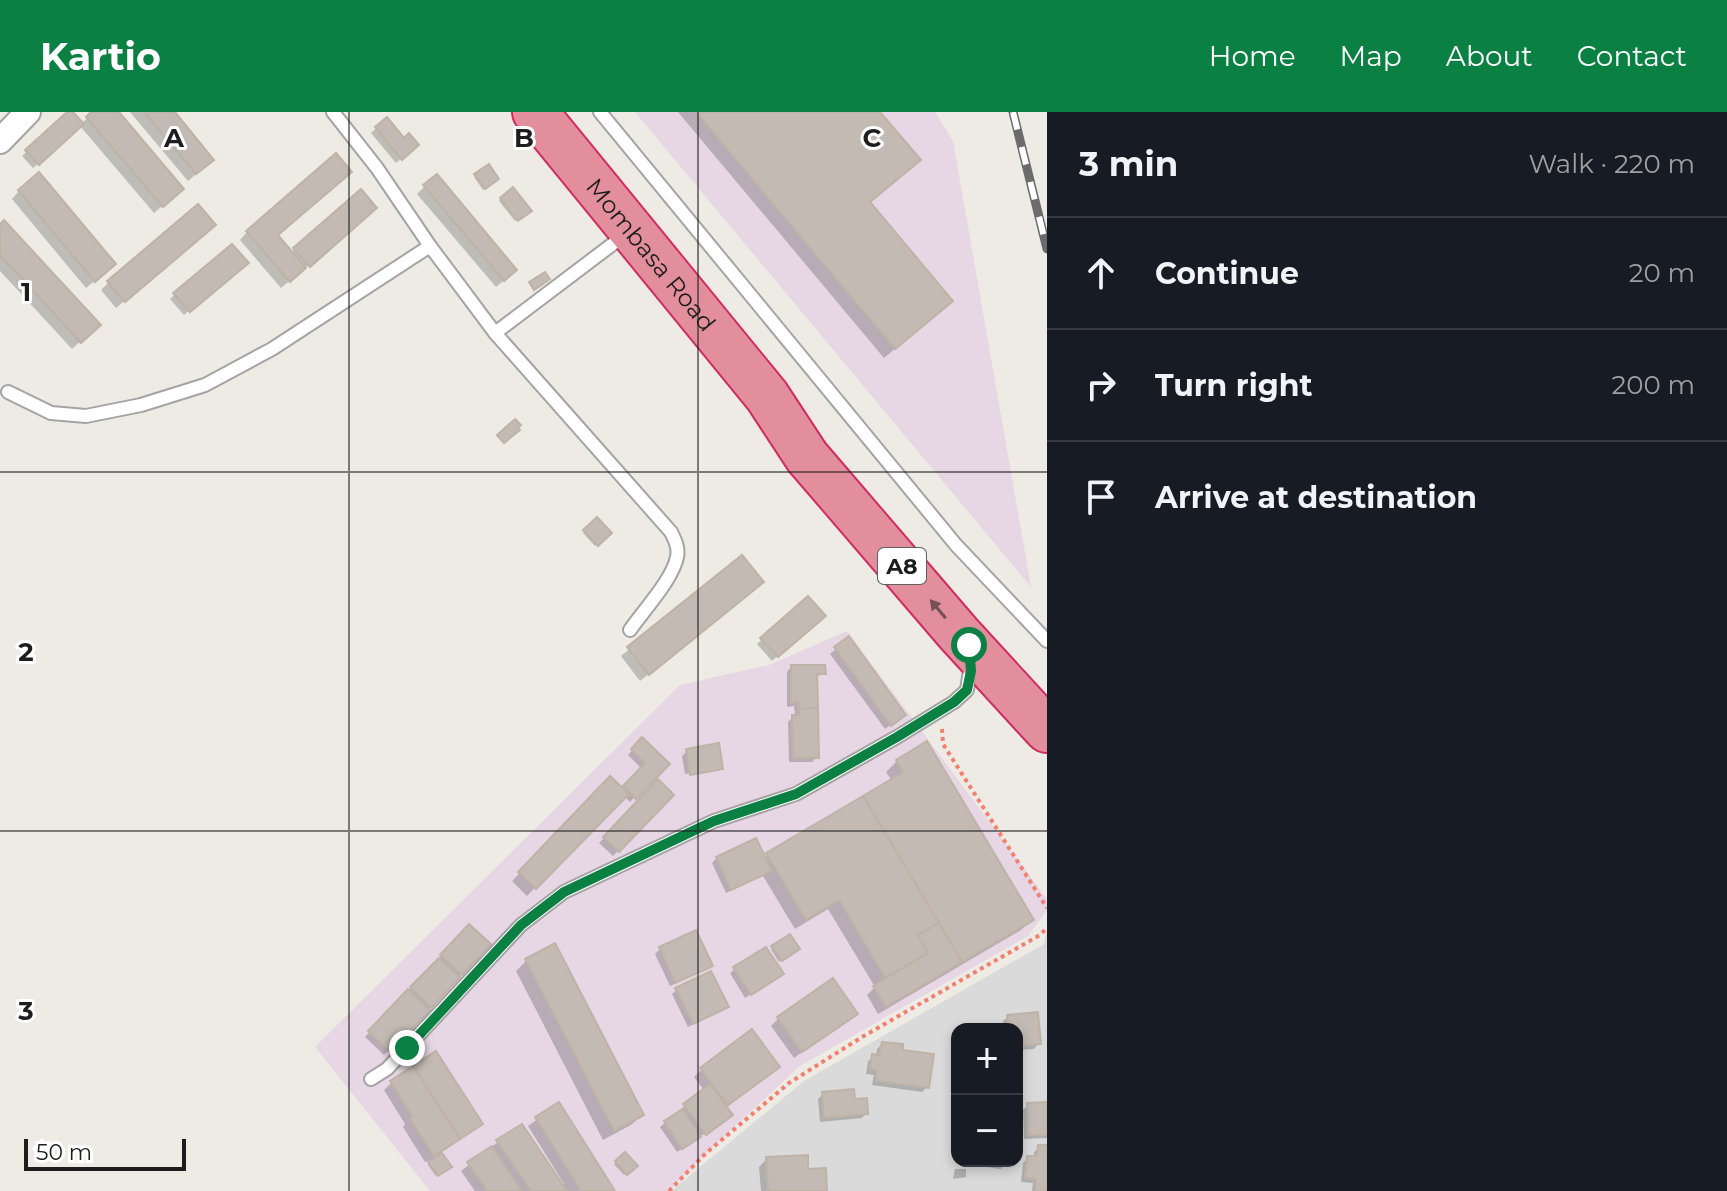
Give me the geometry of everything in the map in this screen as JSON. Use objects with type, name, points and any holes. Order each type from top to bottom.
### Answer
[{"type":"highway","name":"Mombasa Road","points":[[535,112],[767,396],[807,457],[969,645],[1047,730]]},
{"type":"highway","name":"Mombasa Road","points":[[767,396],[824,437],[1047,686]]},
{"type":"street","points":[[0,141],[28,112]]},
{"type":"lane","points":[[333,112],[495,333],[671,532],[677,546],[677,558],[669,575],[630,630]]},
{"type":"lane","points":[[600,112],[956,545],[1047,641]]},
{"type":"lane","points":[[495,333],[632,230]]},
{"type":"lane","points":[[8,392],[51,413],[86,416],[141,405],[205,385],[272,349],[430,246]]},
{"type":"lane","points":[[371,1079],[387,1069],[521,925],[564,892],[714,821],[796,794],[940,711],[967,690],[971,671],[969,645]]},
{"type":"path","points":[[940,711],[943,744],[1047,908]]},
{"type":"path","points":[[669,1191],[705,1154],[789,1083],[1047,928]]},
{"type":"shaded area","points":[[635,112],[935,112],[953,141],[1031,587]]},
{"type":"shaded area","points":[[847,631],[1047,899],[1047,910],[1028,936],[800,1066],[669,1191],[430,1191],[315,1047],[680,685],[769,665]]},
{"type":"shaded area","points":[[1047,929],[1047,1191],[671,1191],[804,1081],[1044,944]]},
{"type":"building","points":[[67,112],[73,112],[84,124],[39,165],[25,150]]},
{"type":"building","points":[[91,112],[119,112],[184,189],[163,207],[86,117]]},
{"type":"building","points":[[144,112],[175,112],[214,160],[196,174]]},
{"type":"building","points":[[696,112],[880,112],[921,160],[870,202],[953,301],[895,349]]},
{"type":"building","points":[[387,117],[404,138],[409,133],[419,145],[402,160],[375,127]]},
{"type":"building","points":[[336,153],[352,172],[278,235],[306,268],[290,282],[246,231]]},
{"type":"building","points":[[489,164],[499,179],[485,189],[474,174]]},
{"type":"building","points":[[39,172],[116,264],[95,282],[18,190]]},
{"type":"building","points":[[437,174],[517,270],[504,281],[423,185]]},
{"type":"building","points":[[513,187],[532,211],[518,221],[500,198]]},
{"type":"building","points":[[361,189],[377,208],[310,267],[293,248]]},
{"type":"building","points":[[198,204],[216,225],[125,302],[107,281]]},
{"type":"building","points":[[4,220],[101,325],[81,343],[0,255],[0,224]]},
{"type":"building","points":[[232,244],[249,263],[190,312],[173,293]]},
{"type":"building","points":[[545,272],[550,279],[534,290],[529,282]]},
{"type":"building","points":[[515,419],[521,425],[520,430],[504,443],[497,435]]},
{"type":"building","points":[[597,517],[612,533],[598,546],[583,530]]},
{"type":"building","points":[[742,555],[764,582],[649,675],[627,647]]},
{"type":"building","points":[[808,596],[826,616],[778,657],[760,638]]},
{"type":"building","points":[[849,636],[906,715],[891,726],[834,647]]},
{"type":"building","points":[[791,665],[825,665],[826,674],[817,674],[818,708],[799,709],[798,702],[791,703]]},
{"type":"building","points":[[818,708],[819,758],[793,758],[792,715],[799,715],[799,709]]},
{"type":"building","points":[[642,737],[670,764],[636,799],[623,786],[645,763],[631,749]]},
{"type":"building","points":[[927,741],[1034,920],[962,962],[863,796],[903,772],[896,760]]},
{"type":"building","points":[[719,743],[723,769],[690,775],[686,749]]},
{"type":"building","points":[[610,776],[629,794],[536,889],[518,872]]},
{"type":"building","points":[[658,779],[674,795],[619,852],[603,837]]},
{"type":"building","points":[[863,796],[939,923],[918,935],[928,953],[885,978],[839,900],[806,920],[766,853]]},
{"type":"building","points":[[756,838],[772,871],[731,890],[716,857]]},
{"type":"building","points":[[939,923],[962,962],[886,1007],[873,986],[928,953],[918,935]]},
{"type":"building","points":[[469,924],[491,944],[462,975],[440,955]]},
{"type":"building","points":[[696,930],[713,966],[675,983],[659,947]]},
{"type":"building","points":[[790,934],[800,949],[782,961],[771,946]]},
{"type":"building","points":[[555,943],[644,1115],[614,1131],[525,959]]},
{"type":"building","points":[[766,947],[784,974],[751,995],[733,967]]},
{"type":"building","points":[[439,958],[460,977],[431,1008],[410,987]]},
{"type":"building","points":[[711,971],[729,1007],[693,1024],[675,988]]},
{"type":"building","points":[[833,978],[858,1014],[802,1052],[777,1017]]},
{"type":"building","points":[[408,989],[430,1010],[390,1052],[368,1031]]},
{"type":"building","points":[[1038,1012],[1041,1044],[1023,1046],[1023,1023],[1008,1023],[1007,1015]]},
{"type":"building","points":[[752,1029],[780,1067],[728,1105],[700,1068]]},
{"type":"building","points":[[882,1042],[903,1044],[903,1050],[934,1054],[929,1088],[876,1081],[877,1070],[870,1069],[872,1054],[879,1055]]},
{"type":"building","points":[[436,1051],[483,1124],[460,1139],[413,1066]]},
{"type":"building","points":[[413,1066],[460,1139],[434,1156],[390,1081]]},
{"type":"building","points":[[710,1084],[733,1115],[706,1135],[683,1104]]},
{"type":"building","points":[[854,1089],[855,1099],[867,1098],[868,1114],[824,1118],[822,1092]]},
{"type":"building","points":[[559,1102],[615,1191],[581,1191],[535,1117]]},
{"type":"building","points":[[1047,1102],[1047,1135],[1028,1135],[1027,1103]]},
{"type":"building","points":[[683,1109],[701,1137],[682,1149],[664,1121]]},
{"type":"building","points":[[522,1124],[567,1191],[531,1191],[496,1140]]},
{"type":"building","points":[[1038,1145],[1047,1145],[1047,1191],[1035,1191],[1036,1179],[1025,1178],[1027,1156],[1037,1156]]},
{"type":"building","points":[[492,1146],[522,1191],[487,1191],[467,1162]]},
{"type":"building","points":[[625,1152],[638,1166],[627,1175],[615,1161]]},
{"type":"building","points":[[442,1153],[452,1167],[438,1176],[428,1162]]},
{"type":"building","points":[[808,1155],[808,1169],[826,1168],[827,1191],[768,1191],[766,1157]]},
{"type":"railway","points":[[1013,112],[1047,249]]},
{"type":"route","points":[[407,1048],[521,925],[564,892],[714,821],[796,794],[954,702],[967,690],[971,671],[969,645]]}]
